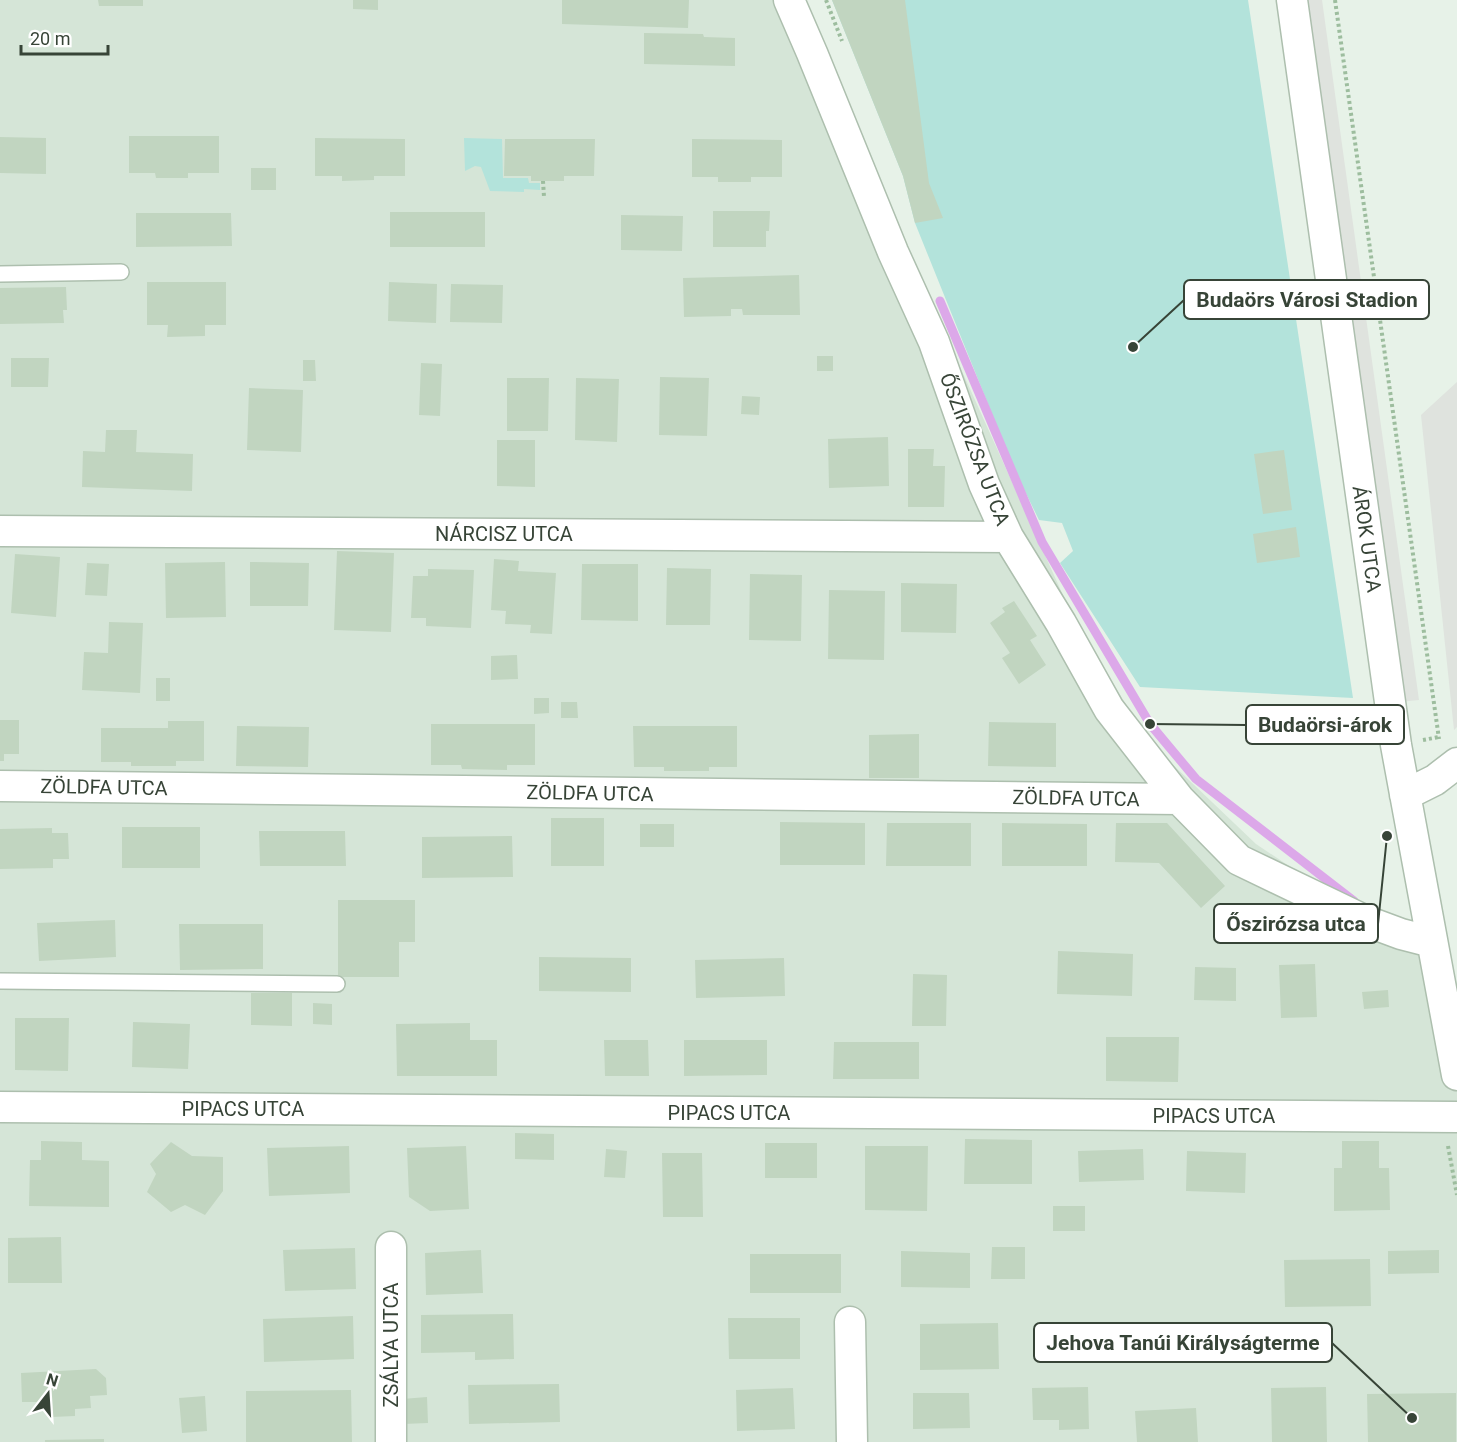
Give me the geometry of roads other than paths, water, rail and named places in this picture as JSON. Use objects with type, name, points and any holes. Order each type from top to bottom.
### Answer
[{"type":"street","name":"ŐSZIRÓZSA UTCA","points":[[789,0],[893,252],[934,342],[984,484],[1008,537],[1061,623],[1109,709],[1179,799],[1239,860],[1366,921],[1432,942]]},
{"type":"street","name":"ÁROK UTCA","points":[[1292,0],[1389,703],[1457,1075]]},
{"type":"street","name":"NÁRCISZ UTCA","points":[[0,531],[1008,537]]},
{"type":"street","points":[[1405,795],[1446,771]]},
{"type":"street","name":"ZÖLDFA UTCA","points":[[0,786],[1179,799]]},
{"type":"street","name":"PIPACS UTCA","points":[[0,1107],[1450,1117]]},
{"type":"street","name":"ZSÁLYA UTCA","points":[[391,1247],[391,1442]]},
{"type":"street","points":[[850,1322],[852,1442]]},
{"type":"lane","points":[[0,274],[121,272]]},
{"type":"lane","points":[[0,981],[337,984]]},
{"type":"waterway","points":[[940,301],[1042,542],[1150,724],[1196,779],[1354,901]]},
{"type":"place","name":"Budaörs Városi Stadion","points":[[1133,347]]},
{"type":"place","name":"Budaörsi-árok","points":[[1150,724]]},
{"type":"place","name":"Őszirózsa utca","points":[[1387,836]]},
{"type":"place","name":"Jehova Tanúi Királyságterme","points":[[1412,1418]]}]
